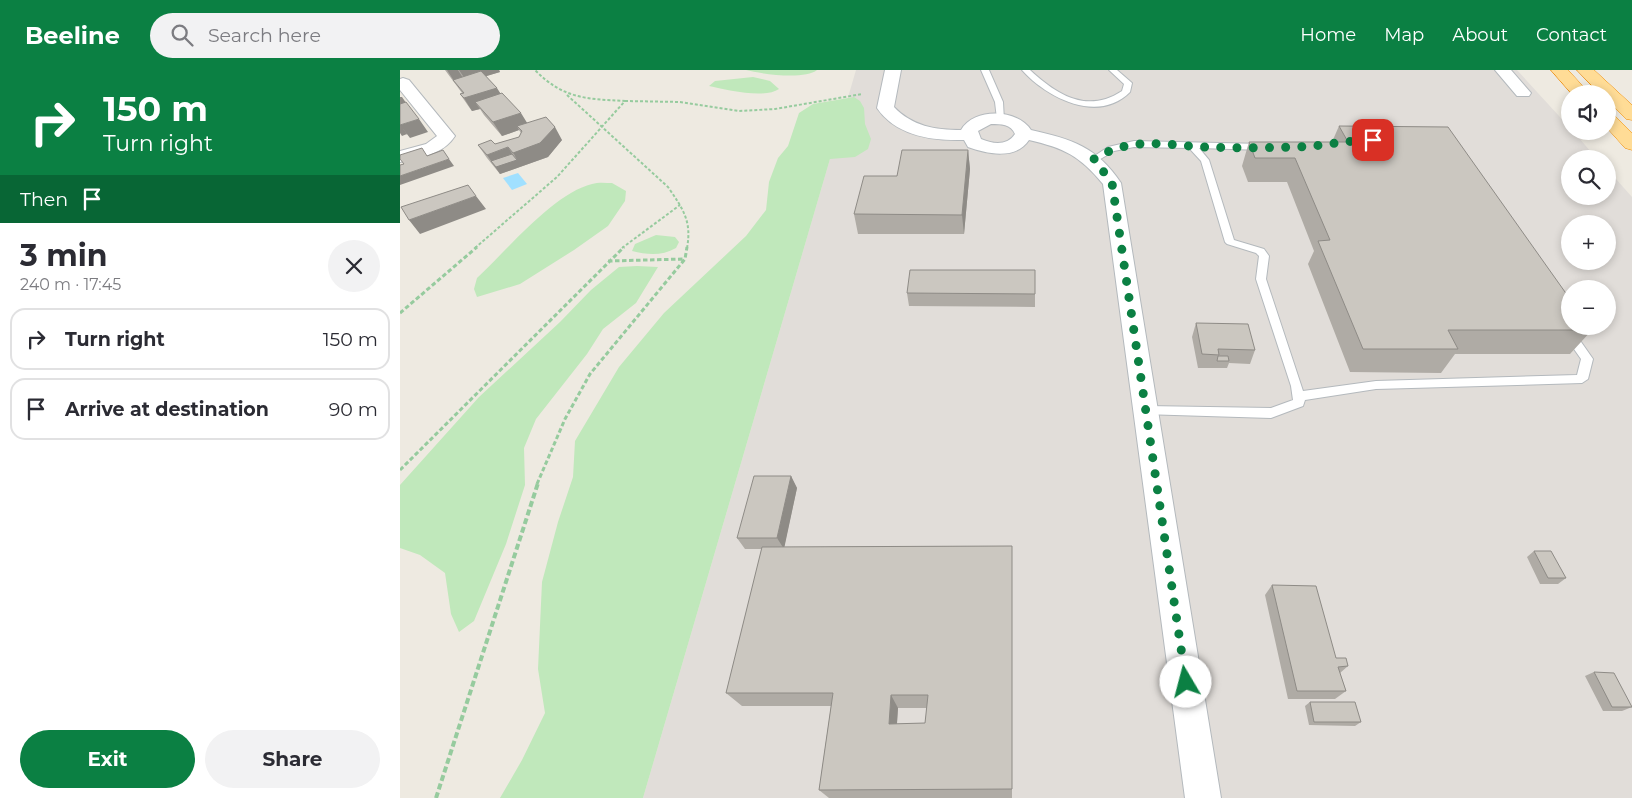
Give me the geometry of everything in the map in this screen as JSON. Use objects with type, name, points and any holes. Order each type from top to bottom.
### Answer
[{"type":"highway","points":[[1559,70],[1573,85]]},
{"type":"highway","points":[[1585,70],[1632,115]]},
{"type":"highway","points":[[1616,127],[1632,144]]},
{"type":"street","points":[[893,70],[884,108],[894,120],[917,131],[947,136],[969,135]]},
{"type":"street","points":[[1503,70],[1522,92]]},
{"type":"street","points":[[400,158],[436,145],[442,142],[446,136],[402,82]]},
{"type":"street","points":[[1024,134],[1016,144],[997,148],[974,143],[969,135],[970,129],[982,121],[1001,119],[1018,124],[1024,134],[1071,144],[1094,159],[1112,183],[1203,798]]},
{"type":"lane","points":[[985,70],[999,102],[1001,119]]},
{"type":"lane","points":[[1026,70],[1052,93],[1066,99],[1099,103],[1117,100],[1126,92],[1128,83],[1112,70]]},
{"type":"lane","points":[[1094,159],[1111,148],[1134,144],[1276,147]]},
{"type":"lane","points":[[1146,411],[1271,413],[1299,403],[1297,386],[1261,279],[1264,256],[1260,251],[1230,242],[1205,160],[1193,146]]},
{"type":"lane","points":[[1298,396],[1376,385],[1582,379],[1587,360],[1560,321]]},
{"type":"path","points":[[436,798],[538,482],[565,419],[590,374],[685,259],[690,230],[680,205],[668,187],[567,95],[548,85],[535,70]]},
{"type":"path","points":[[567,95],[625,101],[680,102],[739,111],[775,109],[847,95],[886,94]]},
{"type":"path","points":[[400,313],[557,177],[625,101]]},
{"type":"path","points":[[400,470],[619,250],[680,205]]},
{"type":"path","points":[[608,261],[685,259]]},
{"type":"shaded area","points":[[856,70],[1517,70],[1561,118],[1561,140],[1581,140],[1589,150],[1561,150],[1561,205],[1616,205],[1616,179],[1632,197],[1632,798],[643,798]]},
{"type":"green space","points":[[746,70],[817,70],[803,75],[793,75]]},
{"type":"green space","points":[[753,77],[770,81],[779,89],[773,92],[755,94],[709,86],[715,81]]},
{"type":"green space","points":[[854,97],[860,101],[864,108],[865,124],[871,139],[868,149],[855,157],[830,159],[643,798],[500,798],[522,760],[545,713],[538,669],[542,582],[558,522],[573,477],[575,441],[619,367],[664,313],[746,236],[766,210],[769,182],[778,158],[788,146],[799,113],[813,104]]},
{"type":"green space","points":[[594,183],[612,183],[626,191],[625,201],[608,226],[520,284],[477,297],[474,289],[477,278],[531,224],[562,199],[577,190]]},
{"type":"green space","points":[[656,235],[675,237],[679,242],[676,248],[660,254],[632,251],[635,244]]},
{"type":"green space","points":[[619,267],[658,267],[636,303],[603,329],[587,354],[536,419],[524,448],[525,485],[506,544],[474,621],[459,632],[451,614],[445,573],[420,555],[400,548],[400,485],[479,397],[560,322],[591,290]]},
{"type":"water","points":[[518,173],[527,184],[512,190],[503,178]]},
{"type":"building","points":[[481,71],[497,88],[464,98],[460,94],[464,93],[453,80]]},
{"type":"building","points":[[502,93],[521,113],[493,122],[475,102]]},
{"type":"building","points":[[406,102],[419,119],[400,125],[400,104]]},
{"type":"building","points":[[546,117],[555,127],[540,143],[513,153],[508,147],[487,155],[478,145],[491,140],[495,144],[519,137],[522,131],[517,126]]},
{"type":"building","points":[[1339,126],[1448,127],[1561,286],[1561,330],[1448,330],[1458,349],[1363,349],[1318,241],[1330,240],[1295,158],[1255,158],[1249,142],[1348,142]]},
{"type":"building","points":[[422,148],[427,156],[443,150],[449,159],[400,176],[400,165],[404,164],[400,159],[400,155]]},
{"type":"building","points":[[902,150],[968,150],[962,215],[854,214],[864,176],[897,176]]},
{"type":"building","points":[[512,154],[517,160],[496,167],[491,161]]},
{"type":"building","points":[[468,185],[476,196],[409,220],[401,207]]},
{"type":"building","points":[[910,270],[1035,270],[1035,294],[907,293]]},
{"type":"building","points":[[1196,323],[1248,324],[1255,350],[1218,349],[1219,355],[1202,354]]},
{"type":"building","points":[[1218,356],[1228,356],[1229,361],[1217,361]]},
{"type":"building","points":[[754,476],[791,476],[777,538],[737,538]]},
{"type":"building","points":[[1012,546],[1012,789],[819,790],[833,693],[726,693],[762,547]],"holes":[[[891,695],[928,695],[925,723],[889,724]]]},
{"type":"building","points":[[1534,551],[1551,551],[1566,578],[1548,578]]},
{"type":"building","points":[[1272,585],[1316,586],[1336,658],[1346,658],[1348,666],[1338,667],[1346,691],[1297,691]]},
{"type":"building","points":[[1594,672],[1614,673],[1632,707],[1612,707]]},
{"type":"building","points":[[1310,702],[1355,702],[1361,722],[1314,722]]},
{"type":"route","points":[[1186,682],[1112,183],[1094,159],[1111,148],[1134,144],[1222,148],[1294,147],[1321,146],[1354,140],[1373,140]]}]
